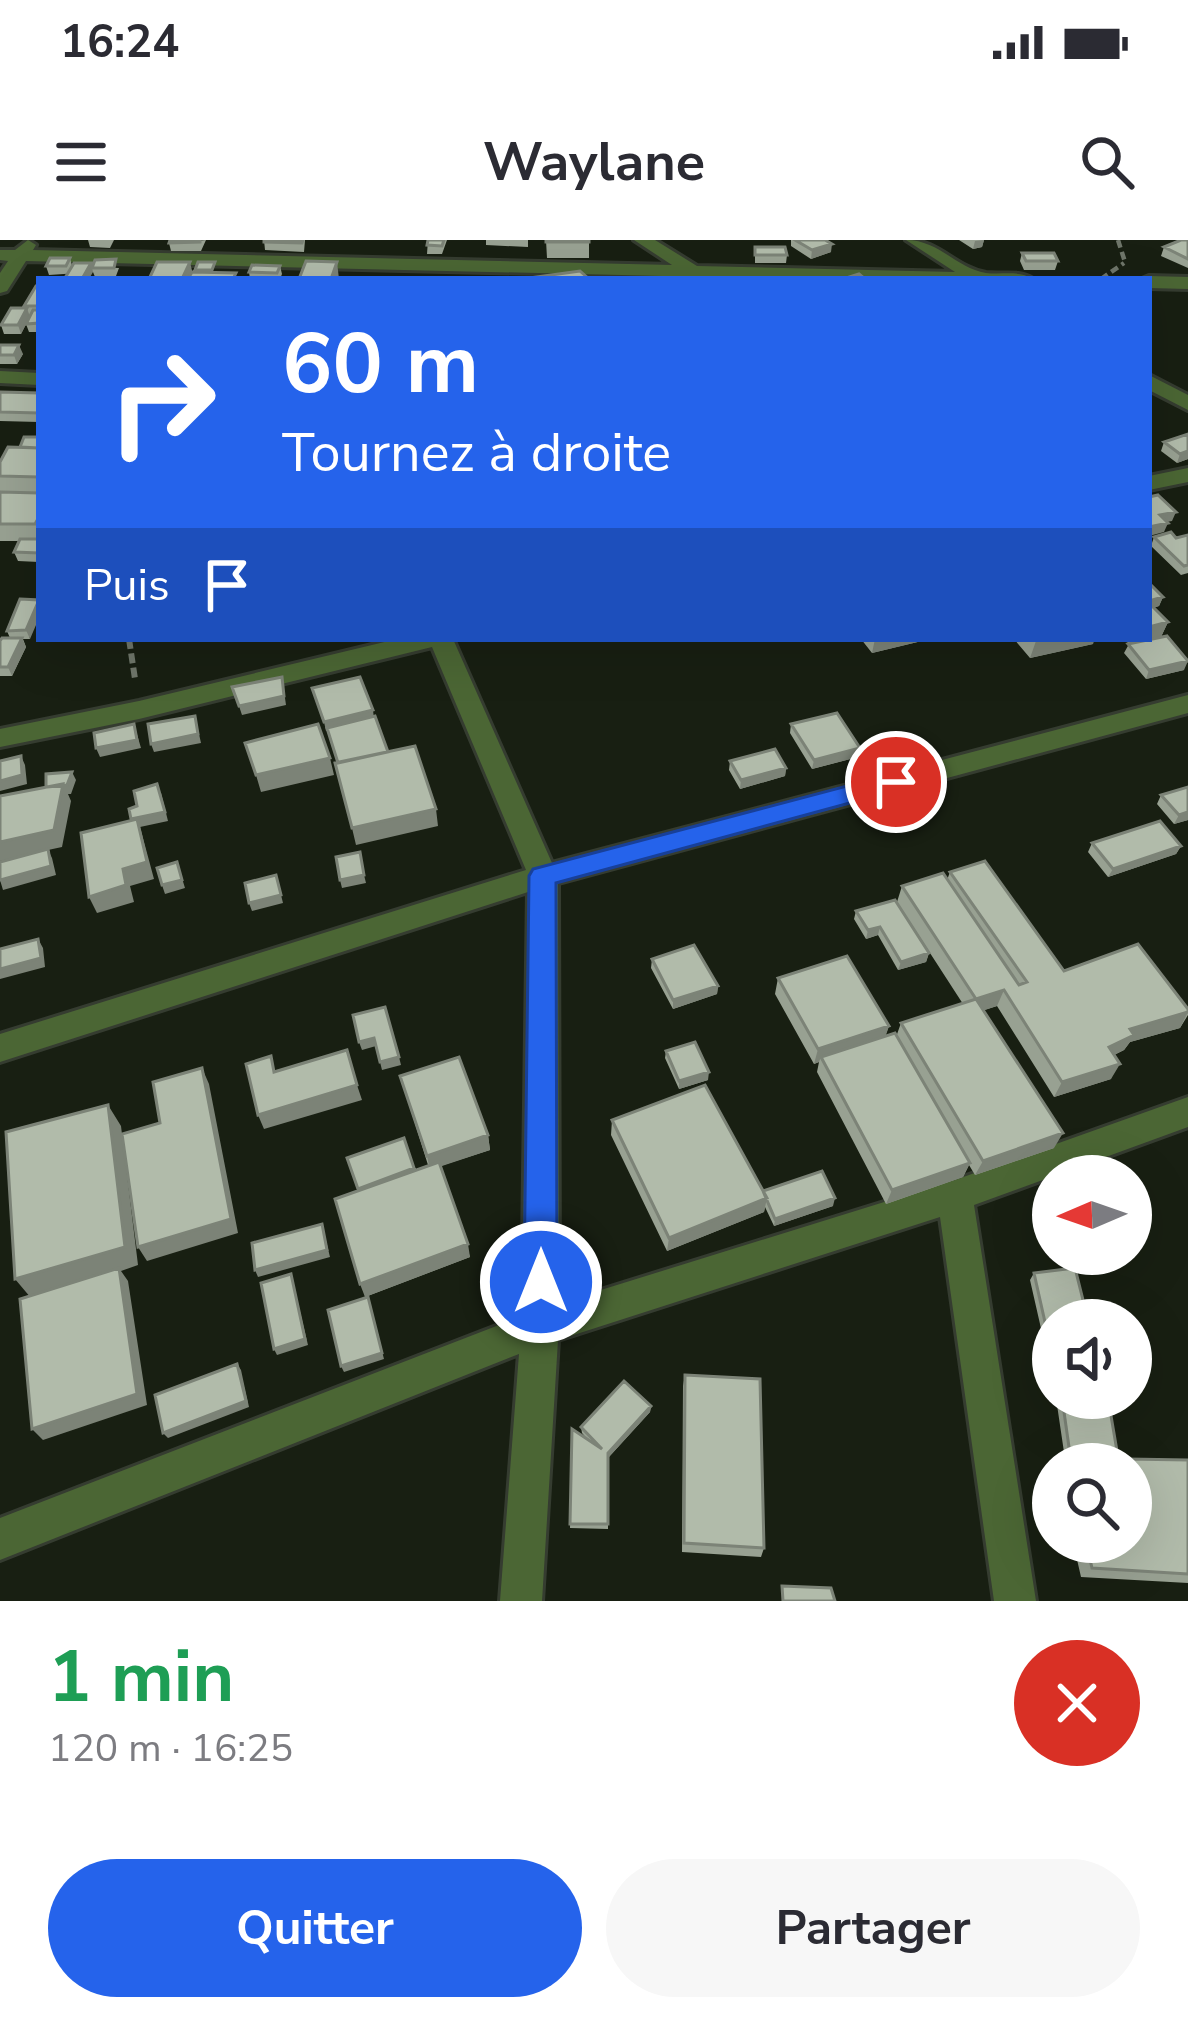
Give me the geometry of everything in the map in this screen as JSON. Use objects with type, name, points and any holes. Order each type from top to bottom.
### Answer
[{"type":"street","points":[[643,240],[699,275]]},
{"type":"street","points":[[915,240],[976,276]]},
{"type":"street","points":[[0,286],[17,250],[792,276]]},
{"type":"street","points":[[410,264],[424,276]]},
{"type":"street","points":[[1152,282],[1188,283]]},
{"type":"street","points":[[0,377],[36,379]]},
{"type":"street","points":[[1152,383],[1188,404]]},
{"type":"street","points":[[1152,482],[1188,475]]},
{"type":"street","points":[[0,738],[140,710],[419,642]]},
{"type":"street","points":[[442,642],[543,876],[540,1327],[521,1601]]},
{"type":"street","points":[[0,1048],[543,876],[1188,704]]},
{"type":"street","points":[[0,1539],[540,1327],[955,1196],[1188,1112]]},
{"type":"street","points":[[955,1196],[1015,1601]]},
{"type":"path","points":[[1118,240],[1124,262]]},
{"type":"building","points":[[264,240],[303,240],[302,243]]},
{"type":"building","points":[[795,240],[825,240],[832,244],[812,250]]},
{"type":"building","points":[[1188,240],[1188,259],[1164,247]]},
{"type":"building","points":[[755,247],[785,247],[787,255],[755,255]]},
{"type":"building","points":[[1022,253],[1054,253],[1058,261],[1026,261]]},
{"type":"building","points":[[50,258],[70,258],[66,266],[46,266]]},
{"type":"building","points":[[116,259],[114,268],[92,268],[95,260]]},
{"type":"building","points":[[306,261],[337,262],[332,276],[300,276]]},
{"type":"building","points":[[157,262],[190,262],[183,276],[150,276]]},
{"type":"building","points":[[198,262],[215,262],[212,270],[195,270]]},
{"type":"building","points":[[74,263],[91,263],[84,276],[66,276]]},
{"type":"building","points":[[252,265],[280,266],[277,273],[249,272]]},
{"type":"building","points":[[580,271],[586,276],[544,276]]},
{"type":"building","points":[[192,272],[236,273],[234,276],[190,276]]},
{"type":"building","points":[[36,286],[36,306],[24,306]]},
{"type":"building","points":[[11,308],[27,308],[18,325],[1,325]]},
{"type":"building","points":[[0,345],[19,345],[14,355],[0,355]]},
{"type":"building","points":[[0,392],[36,393],[36,413],[0,412]]},
{"type":"building","points":[[1188,434],[1188,451],[1180,454],[1164,442]]},
{"type":"building","points":[[24,437],[36,437],[36,448],[20,447]]},
{"type":"building","points":[[8,447],[36,448],[36,477],[0,476],[0,462]]},
{"type":"building","points":[[0,492],[36,493],[35,524],[0,524]]},
{"type":"building","points":[[1158,495],[1176,512],[1160,515],[1168,523],[1152,526],[1152,496]]},
{"type":"building","points":[[1171,532],[1176,538],[1188,535],[1188,565],[1154,537]]},
{"type":"building","points":[[20,539],[36,539],[36,553],[14,552]]},
{"type":"building","points":[[20,599],[36,600],[26,630],[7,631]]},
{"type":"building","points":[[1152,606],[1168,622],[1152,626]]},
{"type":"building","points":[[1167,636],[1188,661],[1149,670],[1128,644]]},
{"type":"building","points":[[2,638],[22,638],[8,667],[0,667]]},
{"type":"building","points":[[282,677],[284,696],[239,706],[232,687]]},
{"type":"building","points":[[360,677],[373,710],[324,722],[312,688]]},
{"type":"building","points":[[837,713],[860,748],[814,760],[791,724]]},
{"type":"building","points":[[195,716],[198,734],[151,744],[148,724]]},
{"type":"building","points":[[375,716],[388,752],[338,763],[327,728]]},
{"type":"building","points":[[134,724],[137,740],[96,748],[94,733]]},
{"type":"building","points":[[318,724],[330,758],[256,775],[245,743]]},
{"type":"building","points":[[415,746],[436,809],[352,828],[335,763]]},
{"type":"building","points":[[775,749],[786,768],[741,780],[730,761]]},
{"type":"building","points":[[21,756],[22,775],[0,781],[0,761]]},
{"type":"building","points":[[72,772],[67,785],[46,787],[46,774]]},
{"type":"building","points":[[63,784],[54,830],[0,842],[0,796]]},
{"type":"building","points":[[157,784],[165,812],[131,819],[129,809],[137,806],[134,791]]},
{"type":"building","points":[[1188,787],[1188,812],[1179,815],[1161,795]]},
{"type":"building","points":[[137,819],[147,862],[123,869],[126,885],[89,897],[81,833]]},
{"type":"building","points":[[1160,821],[1181,846],[1113,869],[1092,843]]},
{"type":"building","points":[[48,849],[51,866],[0,880],[0,862]]},
{"type":"building","points":[[360,852],[364,875],[340,880],[336,857]]},
{"type":"building","points":[[985,861],[1064,971],[1138,944],[1188,1012],[1130,1029],[1134,1035],[1109,1047],[1120,1064],[1062,1082],[1004,990],[976,999],[902,886],[943,873],[1019,985],[1027,982],[950,872]]},
{"type":"building","points":[[177,862],[182,880],[162,885],[157,868]]},
{"type":"building","points":[[276,875],[281,895],[249,903],[245,883]]},
{"type":"building","points":[[895,900],[929,953],[901,962],[880,927],[868,930],[856,911]]},
{"type":"building","points":[[38,939],[41,958],[0,969],[0,949]]},
{"type":"building","points":[[694,945],[718,986],[673,1000],[652,959]]},
{"type":"building","points":[[847,956],[889,1026],[818,1049],[778,978]]},
{"type":"building","points":[[976,999],[1063,1133],[983,1161],[901,1023]]},
{"type":"building","points":[[385,1007],[399,1057],[380,1062],[374,1038],[359,1042],[353,1015]]},
{"type":"building","points":[[895,1033],[970,1163],[892,1190],[821,1057]]},
{"type":"building","points":[[695,1042],[709,1072],[679,1081],[666,1051]]},
{"type":"building","points":[[347,1050],[357,1085],[258,1115],[246,1064],[271,1056],[274,1072]]},
{"type":"building","points":[[459,1057],[488,1135],[427,1156],[400,1076]]},
{"type":"building","points":[[202,1068],[231,1219],[138,1247],[122,1134],[160,1123],[153,1082]]},
{"type":"building","points":[[705,1085],[767,1198],[669,1238],[612,1120]]},
{"type":"building","points":[[108,1105],[125,1247],[15,1279],[6,1132]]},
{"type":"building","points":[[404,1138],[414,1168],[358,1189],[347,1158]]},
{"type":"building","points":[[439,1162],[468,1244],[360,1284],[335,1199]]},
{"type":"building","points":[[822,1171],[835,1198],[775,1219],[763,1191]]},
{"type":"building","points":[[322,1224],[327,1250],[255,1270],[252,1243]]},
{"type":"building","points":[[119,1268],[137,1394],[32,1429],[20,1299]]},
{"type":"building","points":[[291,1274],[305,1339],[274,1349],[261,1283]]},
{"type":"building","points":[[1034,1275],[1077,1275],[1083,1299],[1040,1299]]},
{"type":"building","points":[[368,1297],[382,1353],[341,1366],[328,1310]]},
{"type":"building","points":[[237,1364],[246,1401],[163,1433],[155,1395]]},
{"type":"building","points":[[685,1375],[760,1379],[764,1548],[684,1543]]},
{"type":"building","points":[[624,1381],[651,1406],[608,1453],[608,1524],[570,1524],[572,1429],[602,1449],[581,1427]]},
{"type":"building","points":[[1065,1419],[1112,1419],[1116,1443],[1068,1443]]},
{"type":"building","points":[[1152,1459],[1188,1460],[1188,1574],[1092,1568],[1091,1563],[1152,1563]]},
{"type":"building","points":[[782,1586],[831,1588],[835,1601],[783,1601]]},
{"type":"route","points":[[541,1282],[543,876],[896,782]]}]
